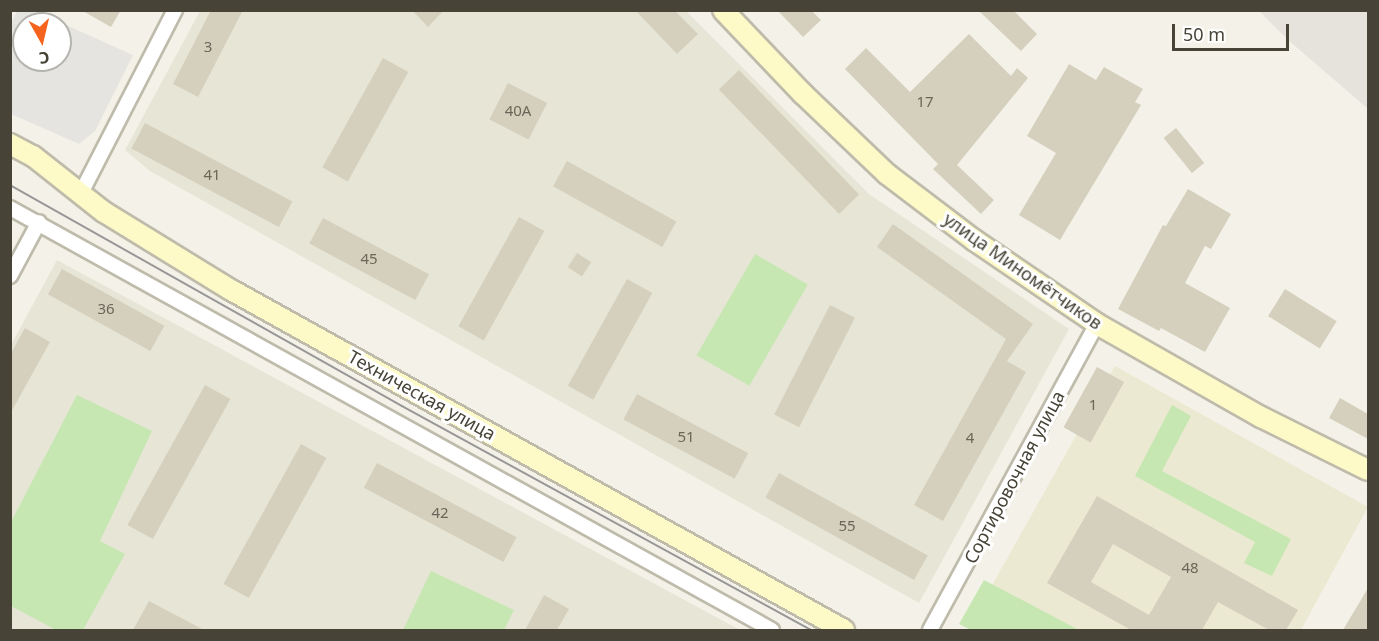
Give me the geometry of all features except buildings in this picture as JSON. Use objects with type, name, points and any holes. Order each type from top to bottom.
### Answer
[{"type":"main road","name":"улица Миномётчиков","points":[[723,10],[803,94],[887,174],[974,240],[1097,324],[1261,417],[1368,470]]},
{"type":"main road","name":"Техническая улица","points":[[10,144],[33,156],[104,212],[231,290],[844,630]]},
{"type":"street","points":[[81,193],[175,10]]},
{"type":"street","points":[[10,208],[39,222],[772,630]]},
{"type":"street","points":[[10,276],[39,222]]},
{"type":"street","name":"Сортировочная улица","points":[[930,630],[1097,324]]},
{"type":"shaded area","points":[[200,11],[686,11],[869,194],[1069,329],[919,603],[150,171],[125,150]]},
{"type":"shaded area","points":[[1259,11],[1368,11],[1368,109],[1287,39]]},
{"type":"shaded area","points":[[12,21],[12,72],[72,72],[72,28],[133,55],[95,131],[79,144],[11,114]]},
{"type":"shaded area","points":[[57,260],[740,630],[11,630],[11,345]]},
{"type":"shaded area","points":[[1115,366],[1368,507],[1301,630],[967,630]]},
{"type":"green space","points":[[755,254],[808,284],[749,386],[696,355]]},
{"type":"green space","points":[[77,395],[152,431],[100,541],[125,554],[83,630],[56,630],[11,606],[11,522]]},
{"type":"green space","points":[[1172,405],[1191,416],[1162,471],[1291,539],[1272,576],[1244,563],[1255,542],[1135,476]]},
{"type":"green space","points":[[431,571],[514,610],[504,630],[403,630]]},
{"type":"green space","points":[[984,580],[1079,630],[971,630],[959,624]]},
{"type":"tram line","points":[[10,185],[402,406],[811,630]]}]
